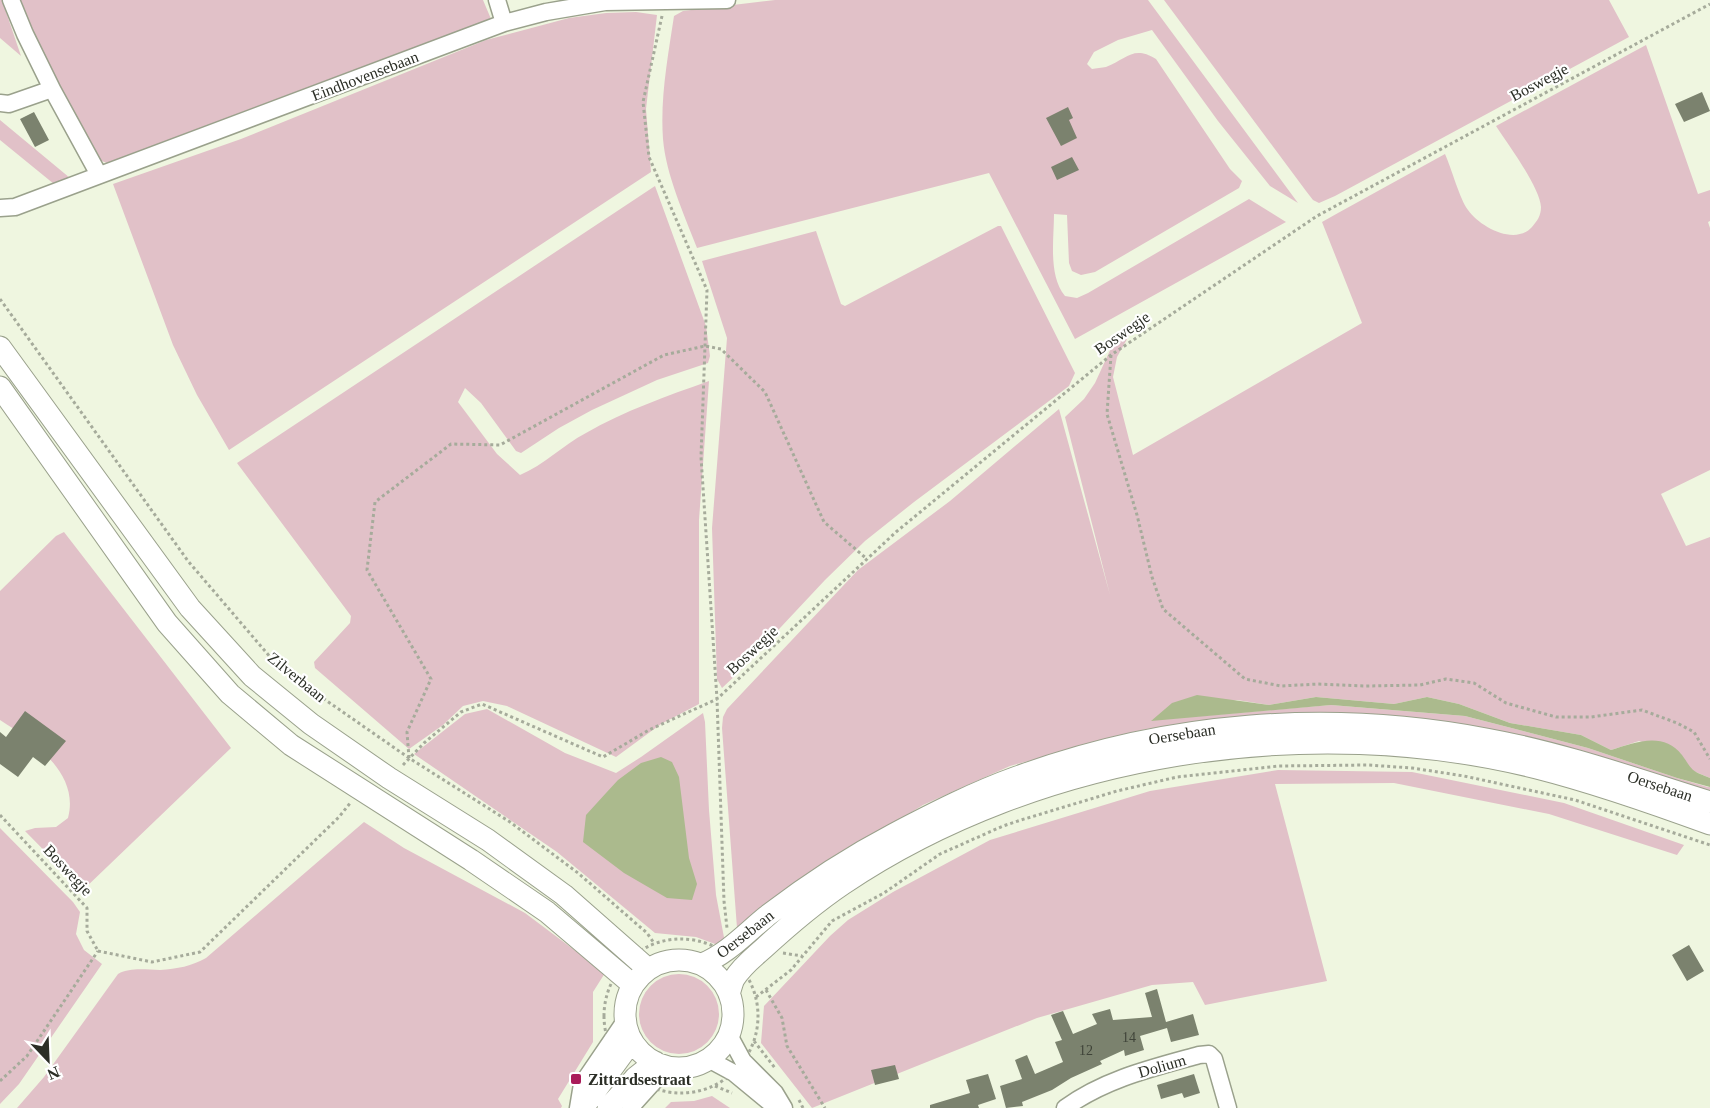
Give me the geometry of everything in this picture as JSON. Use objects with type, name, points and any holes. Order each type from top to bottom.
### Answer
[{"type":"main road","name":"Zilverbaan","points":[[0,347],[190,608],[252,676],[311,724],[389,778],[488,840],[564,895],[648,969]]},
{"type":"main road","points":[[0,387],[167,623],[230,694],[291,744],[547,912],[633,984]]},
{"type":"main road","name":"Oersebaan","points":[[702,964],[724,944],[849,860],[892,835],[972,796],[1063,761],[1115,747],[1190,732],[1244,726],[1317,723],[1374,725],[1460,734],[1574,758],[1710,802]]},
{"type":"main road","name":"Oersebaan","points":[[729,994],[733,981],[741,969],[803,914],[862,871],[924,837],[960,819],[1020,796],[1086,776],[1161,758],[1222,749],[1314,743],[1376,745],[1446,752],[1536,768],[1623,793],[1710,824]]},
{"type":"main road","points":[[689,960],[702,964],[717,975],[729,994],[733,1011],[729,1035],[719,1050],[708,1059],[692,1066],[662,1064],[643,1054],[632,1041],[625,1021],[625,1006],[633,984],[648,969],[664,962],[689,960]]},
{"type":"main road","points":[[583,1108],[632,1041]]},
{"type":"main road","points":[[608,1108],[636,1077],[662,1064]]},
{"type":"street","points":[[11,0],[52,89],[99,175]]},
{"type":"street","points":[[496,0],[504,23]]},
{"type":"street","name":"Eindhovensebaan","points":[[0,219],[7,208],[504,23],[546,12],[604,2],[727,0]]},
{"type":"street","points":[[0,103],[9,104],[52,89]]},
{"type":"street","points":[[578,1108],[582,1084],[625,1021]]},
{"type":"street","points":[[729,1035],[743,1061],[775,1093],[783,1107]]},
{"type":"street","name":"Dolium","points":[[1065,1108],[1085,1094],[1110,1082],[1166,1064],[1209,1054],[1214,1059],[1228,1108]]},
{"type":"street","points":[[708,1059],[734,1073],[768,1101],[783,1107]]},
{"type":"street","points":[[630,1108],[662,1064]]},
{"type":"path","points":[[666,1],[643,102],[650,157],[707,290],[701,457],[717,699],[724,901],[728,926],[724,944]]},
{"type":"path","name":"Boswegje","points":[[409,758],[461,712],[482,704],[603,757],[649,730],[717,699],[896,532],[1111,354],[1317,216],[1710,4]]},
{"type":"path","name":"Zilverbaan","points":[[0,299],[188,561],[271,658],[327,701],[409,758],[510,822],[578,873],[647,933],[654,943]]},
{"type":"path","points":[[389,778],[409,758],[407,732],[431,679],[366,570],[375,502],[451,444],[500,445],[664,355],[705,346],[722,349],[765,392],[824,522],[867,559]]},
{"type":"path","points":[[1111,354],[1107,414],[1163,609],[1245,679],[1281,686],[1318,684],[1366,686],[1420,685],[1446,679],[1474,683],[1506,703],[1556,717],[1591,717],[1642,710],[1694,732],[1710,759]]},
{"type":"path","points":[[754,1041],[758,1013],[756,997],[791,970],[832,921],[884,893],[940,854],[1012,823],[1117,790],[1177,777],[1279,766],[1368,765],[1413,768],[1464,776],[1575,800],[1710,845]]},
{"type":"path","points":[[0,1081],[27,1056],[98,951],[152,962],[200,952],[339,817],[360,791]]},
{"type":"path","name":"Boswegje","points":[[0,815],[87,908],[87,932],[98,951]]},
{"type":"path","points":[[766,990],[782,1018],[787,1046],[825,1108]]},
{"type":"shaded area","points":[[0,0],[2,0],[21,56],[0,38]]},
{"type":"shaded area","points":[[18,0],[483,0],[491,19],[208,129],[107,163],[99,160],[55,87]]},
{"type":"shaded area","points":[[775,0],[1148,0],[1298,203],[1270,186],[1218,121],[1152,30],[1118,40],[1094,52],[1087,64],[1092,69],[1106,67],[1136,53],[1156,59],[1230,169],[1242,181],[1239,188],[1095,272],[1081,275],[1072,271],[1069,263],[1067,215],[1054,214],[1054,268],[1065,296],[1077,298],[1088,293],[1249,199],[1286,222],[1075,339],[989,173],[697,248],[672,180],[663,139],[664,93],[674,16],[683,11]]},
{"type":"shaded area","points":[[1164,0],[1609,0],[1629,37],[1319,203],[1313,200],[1306,191]]},
{"type":"shaded area","points":[[636,12],[657,15],[646,109],[651,172],[229,450],[197,395],[173,345],[113,184],[241,139],[486,40],[569,18]]},
{"type":"shaded area","points":[[1646,45],[1698,194],[1710,190],[1710,221],[1708,222],[1710,228],[1710,470],[1661,494],[1686,546],[1710,537],[1710,778],[1691,770],[1680,753],[1639,741],[1611,750],[1581,735],[1510,723],[1459,704],[1427,697],[1394,704],[1316,697],[1269,705],[1237,700],[1152,720],[1331,705],[1465,716],[1588,748],[1710,787],[1710,796],[1278,716],[1146,729],[1010,766],[923,805],[844,854],[737,928],[723,717],[727,709],[858,570],[950,501],[1059,409],[1110,595],[1065,417],[1084,399],[1095,383],[1112,346],[1131,332],[1117,357],[1113,377],[1133,455],[1362,323],[1322,222],[1445,154],[1465,205],[1473,216],[1489,228],[1507,234],[1517,235],[1532,227],[1540,213],[1539,198],[1529,177],[1496,126]]},
{"type":"shaded area","points":[[0,120],[70,178],[54,184],[0,140]]},
{"type":"shaded area","points":[[655,186],[706,326],[710,356],[708,363],[657,380],[592,410],[521,453],[516,451],[481,403],[465,388],[458,402],[497,454],[520,475],[600,425],[646,404],[709,381],[699,520],[699,704],[661,724],[616,757],[507,706],[483,701],[463,706],[443,725],[409,749],[315,668],[314,662],[350,623],[351,616],[237,463]]},
{"type":"shaded area","points":[[1001,226],[1075,373],[1069,386],[865,541],[722,688],[717,679],[712,528],[727,338],[702,261],[816,231],[841,304],[845,306]]},
{"type":"shaded area","points":[[64,532],[231,748],[83,890],[25,831],[56,827],[68,818],[70,802],[67,787],[51,760],[39,748],[0,720],[0,591],[56,536]]},
{"type":"shaded area","points":[[1197,695],[1269,705],[1316,697],[1394,704],[1427,697],[1459,704],[1510,723],[1581,735],[1611,750],[1649,740],[1667,743],[1682,755],[1693,770],[1710,778],[1710,787],[1588,748],[1465,716],[1331,705],[1151,721],[1172,703]]},
{"type":"shaded area","points":[[487,709],[565,753],[616,773],[703,713],[716,895],[726,948],[696,937],[655,933],[557,852],[414,754],[465,714]]},
{"type":"shaded area","points":[[661,757],[672,762],[679,777],[689,858],[697,884],[692,900],[667,898],[624,873],[583,842],[586,815],[606,793],[618,780],[641,763]]},
{"type":"shaded area","points":[[1278,770],[1412,772],[1564,803],[1684,845],[1677,855],[1549,814],[1394,783],[1275,784],[1327,981],[1205,1005],[1193,982],[1152,985],[1037,1018],[812,1108],[761,1043],[764,1006],[848,920],[893,892],[990,840],[1150,791]]},
{"type":"shaded area","points":[[364,822],[404,848],[525,913],[605,973],[593,992],[593,1042],[558,1099],[561,1108],[17,1108],[44,1077],[118,974],[133,970],[178,968],[206,958]]},
{"type":"shaded area","points":[[0,828],[73,902],[80,912],[76,934],[84,950],[102,964],[19,1084],[0,1104]]},
{"type":"shaded area","points":[[679,974],[694,977],[707,986],[716,999],[719,1014],[716,1029],[707,1042],[694,1051],[679,1054],[664,1051],[651,1042],[642,1029],[639,1014],[642,999],[651,986],[664,977]]},
{"type":"shaded area","points":[[712,1096],[730,1108],[665,1108],[671,1102],[694,1101]]},
{"type":"building","points":[[1702,92],[1710,111],[1684,122],[1675,104]]},
{"type":"building","points":[[1068,107],[1073,118],[1069,120],[1077,138],[1061,146],[1046,118]]},
{"type":"building","points":[[34,112],[49,140],[35,147],[20,119]]},
{"type":"building","points":[[1072,157],[1079,170],[1057,180],[1051,167]]},
{"type":"building","points":[[25,711],[66,741],[45,766],[33,757],[18,777],[0,764],[0,732],[6,737]]},
{"type":"building","points":[[1689,945],[1704,971],[1687,981],[1672,955]]},
{"type":"building","points":[[1157,989],[1166,1022],[1193,1014],[1199,1035],[1171,1042],[1167,1028],[1140,1036],[1144,1050],[1125,1056],[1124,1050],[1100,1061],[1102,1064],[1071,1078],[1052,1090],[1022,1102],[1023,1106],[1006,1108],[1000,1086],[1022,1079],[1015,1060],[1027,1055],[1035,1074],[1063,1062],[1055,1042],[1062,1040],[1051,1015],[1063,1011],[1073,1034],[1097,1024],[1092,1014],[1110,1009],[1113,1020],[1152,1017],[1145,993]]},
{"type":"building","points":[[895,1065],[899,1079],[875,1085],[871,1070]]},
{"type":"building","points":[[988,1074],[996,1099],[978,1105],[979,1108],[930,1108],[930,1105],[970,1093],[966,1080]]},
{"type":"building","points":[[1194,1074],[1200,1093],[1184,1098],[1182,1093],[1161,1099],[1157,1085]]},
{"type":"place","name":"Zittardsestraat","points":[[576,1079]]}]
